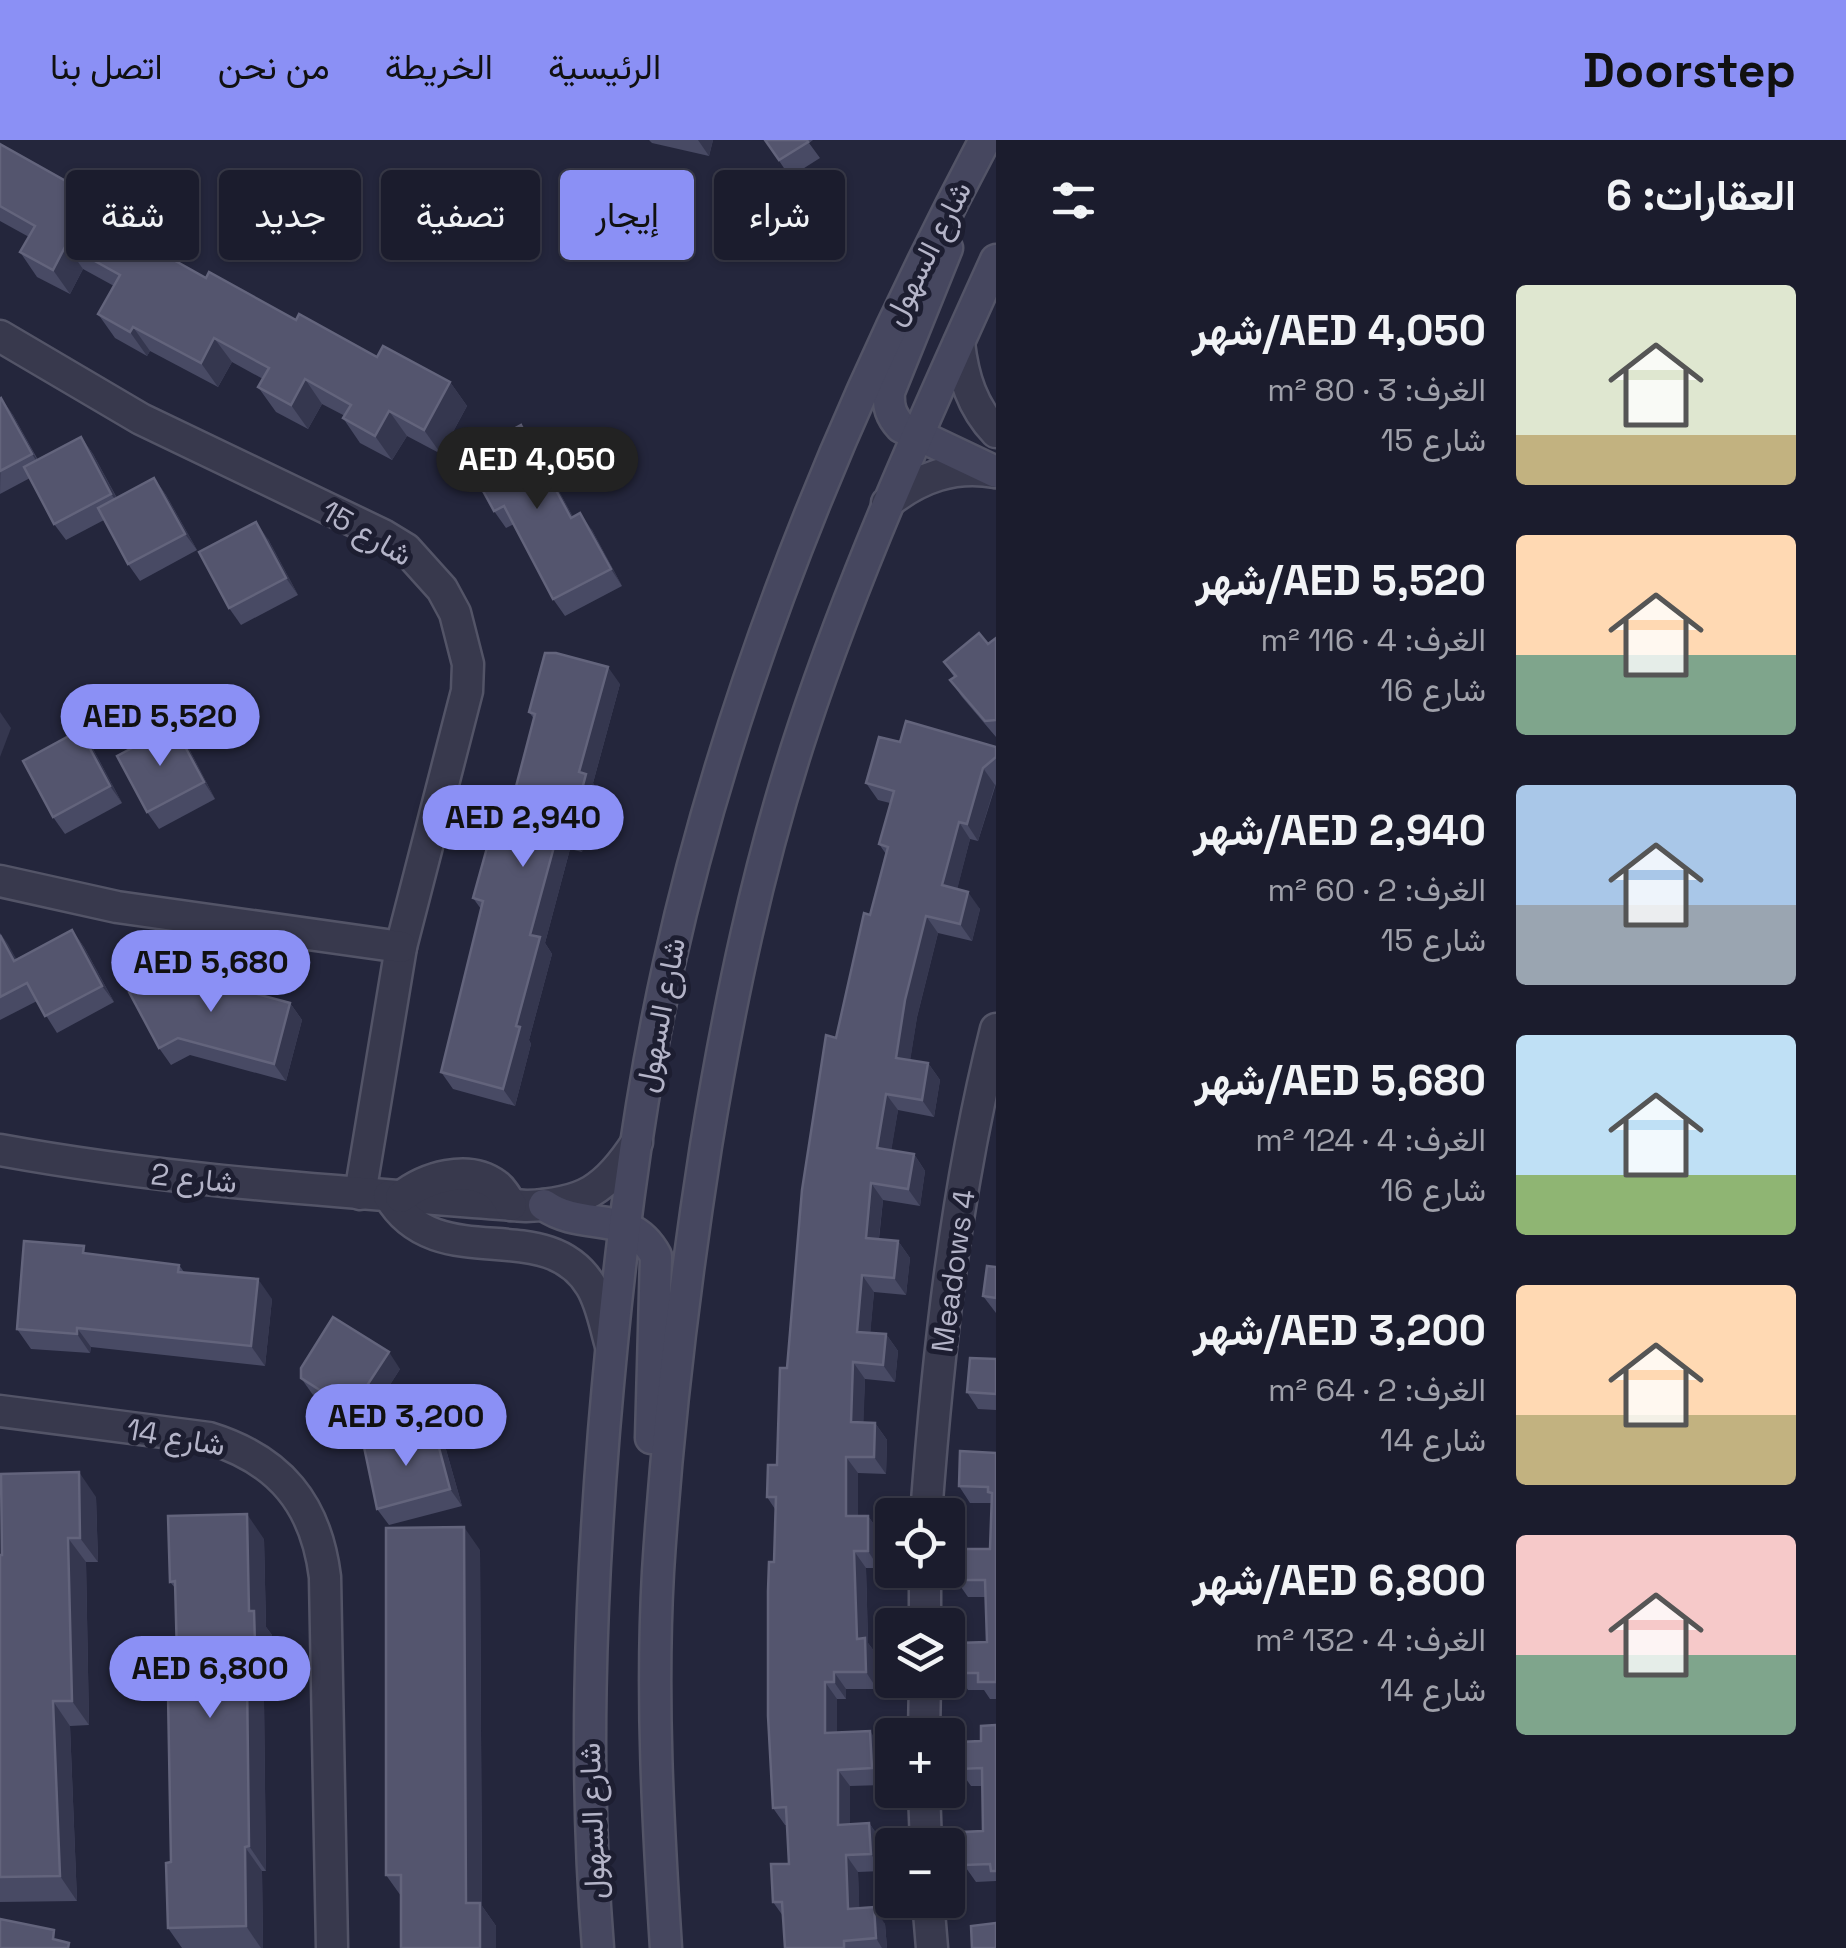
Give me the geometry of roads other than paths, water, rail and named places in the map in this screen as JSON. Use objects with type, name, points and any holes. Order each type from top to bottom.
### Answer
[{"type":"main road","points":[[979,152],[934,283],[889,392],[892,417],[901,426],[996,472]]},
{"type":"main road","name":"شارع السهول","points":[[598,1948],[589,1784],[594,1546],[611,1346],[651,1055],[690,876],[742,699],[779,596],[869,373],[979,152]]},
{"type":"main road","points":[[658,1576],[684,1297],[729,1009],[774,823],[802,731],[887,503],[996,260]]},
{"type":"main road","points":[[527,1205],[639,1232],[649,1244],[658,1270],[651,1433],[666,1948]]},
{"type":"street","name":"شارع 15","points":[[0,336],[140,420],[406,549],[442,589],[464,638],[467,692],[401,948],[383,1196]]},
{"type":"street","points":[[959,343],[962,370],[972,397],[996,432]]},
{"type":"street","points":[[887,503],[905,488],[938,474],[974,469],[996,472]]},
{"type":"street","points":[[0,882],[117,908],[401,948]]},
{"type":"street","name":"Meadows 4","points":[[928,1498],[942,1334],[956,1238],[996,1030]]},
{"type":"street","points":[[611,1346],[597,1298],[582,1273],[559,1256],[524,1247],[431,1235],[406,1220],[383,1196],[431,1178],[479,1177],[527,1205],[567,1202],[597,1190],[637,1142]]},
{"type":"street","name":"شارع 2","points":[[0,1150],[114,1169],[383,1196]]},
{"type":"street","points":[[524,1247],[527,1205]]},
{"type":"street","name":"شارع 14","points":[[0,1412],[209,1438],[274,1470],[305,1508],[316,1530],[325,1577],[332,1948]]},
{"type":"street","points":[[930,1918],[932,1948]]}]
